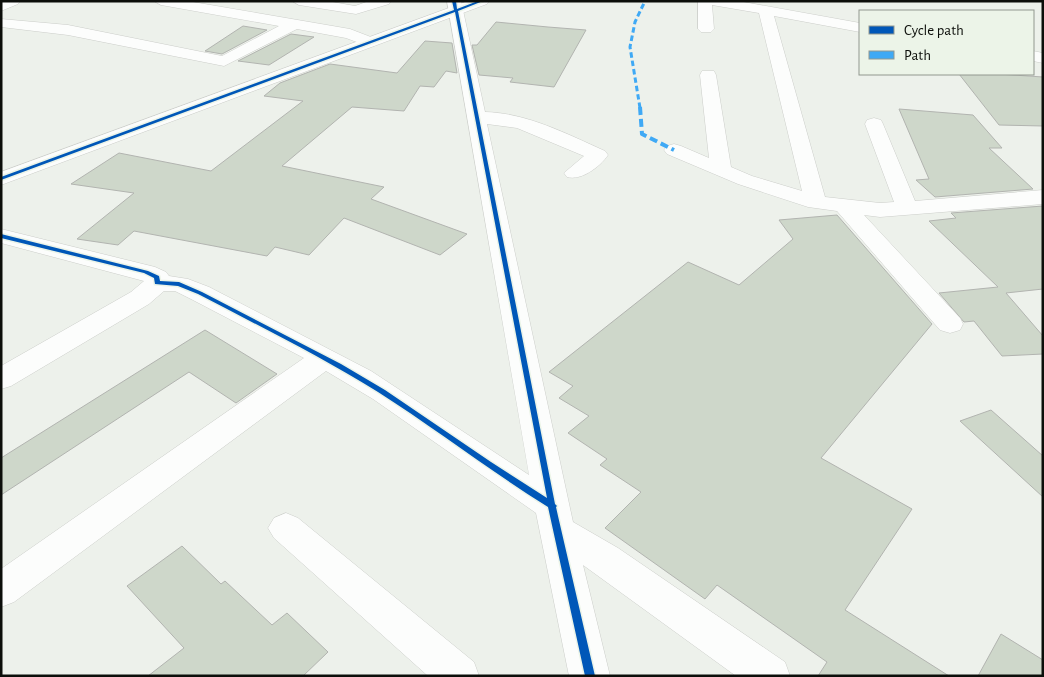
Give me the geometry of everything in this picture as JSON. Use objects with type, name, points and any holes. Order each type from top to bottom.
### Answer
[{"type":"street","points":[[1,7],[13,1]]},
{"type":"street","points":[[161,1],[350,34],[370,42]]},
{"type":"street","points":[[222,12],[239,1]]},
{"type":"street","points":[[300,1],[356,10],[384,1]]},
{"type":"street","points":[[1,179],[370,42],[455,6],[482,1]]},
{"type":"street","points":[[705,1],[706,29]]},
{"type":"street","points":[[713,1],[859,26]]},
{"type":"street","points":[[455,6],[482,118],[555,519],[590,676]]},
{"type":"street","points":[[765,10],[816,202]]},
{"type":"street","points":[[1,23],[68,30],[224,61],[295,24]]},
{"type":"street","points":[[708,75],[721,170]]},
{"type":"street","points":[[482,118],[516,120],[598,155],[574,173]]},
{"type":"street","points":[[874,124],[907,208]]},
{"type":"street","points":[[674,150],[745,180],[816,202],[844,206],[880,210],[1043,197]]},
{"type":"street","points":[[844,206],[950,324]]},
{"type":"street","points":[[1,236],[146,272],[157,277],[156,283],[151,290],[140,298],[1,378]]},
{"type":"street","points":[[156,283],[179,284],[193,290],[324,358],[383,392],[488,465],[605,559],[770,676]]},
{"type":"street","points":[[1,590],[324,358]]},
{"type":"street","points":[[286,528],[459,676]]},
{"type":"building","points":[[496,22],[586,30],[554,87],[510,82],[513,78],[479,75],[472,45],[477,45]]},
{"type":"building","points":[[243,26],[267,30],[222,54],[205,51]]},
{"type":"building","points":[[291,34],[314,37],[269,65],[238,61]]},
{"type":"building","points":[[425,41],[452,43],[457,73],[446,71],[434,87],[420,86],[404,111],[352,107],[282,166],[384,187],[371,199],[467,234],[440,255],[344,218],[309,255],[275,247],[267,256],[134,231],[118,245],[77,239],[134,193],[71,184],[119,153],[211,171],[303,101],[264,96],[280,83],[330,64],[397,73]]},
{"type":"building","points":[[960,75],[1043,77],[1043,126],[999,125]]},
{"type":"building","points":[[899,109],[973,115],[1002,148],[989,148],[1033,189],[935,197],[916,180],[929,179]]},
{"type":"building","points":[[1043,206],[1043,289],[1006,293],[1043,336],[1043,354],[1002,356],[974,321],[964,322],[939,293],[998,287],[929,221],[956,218],[951,213]]},
{"type":"building","points":[[837,215],[932,324],[821,458],[912,509],[845,610],[949,676],[818,676],[827,662],[717,585],[705,599],[605,528],[641,492],[600,465],[607,459],[568,433],[589,416],[559,398],[573,386],[549,372],[688,262],[739,285],[793,239],[779,220]]},
{"type":"building","points":[[205,330],[277,374],[236,403],[189,372],[1,495],[1,458]]},
{"type":"building","points":[[991,410],[1043,456],[1043,497],[960,421]]},
{"type":"building","points":[[182,546],[221,584],[225,581],[272,625],[287,613],[328,652],[303,676],[148,676],[184,648],[127,586]]},
{"type":"building","points":[[1001,634],[1043,660],[1043,676],[978,676]]},
{"type":"marked path","points":[[645,1],[635,22],[630,47],[638,91],[642,134],[674,150]]},
{"type":"cycle path","points":[[454,1],[554,516],[590,676]]},
{"type":"cycle path","points":[[1,179],[482,1]]},
{"type":"cycle path","points":[[1,236],[146,272],[157,277],[157,283],[179,284],[200,293],[361,378],[553,506]]}]
